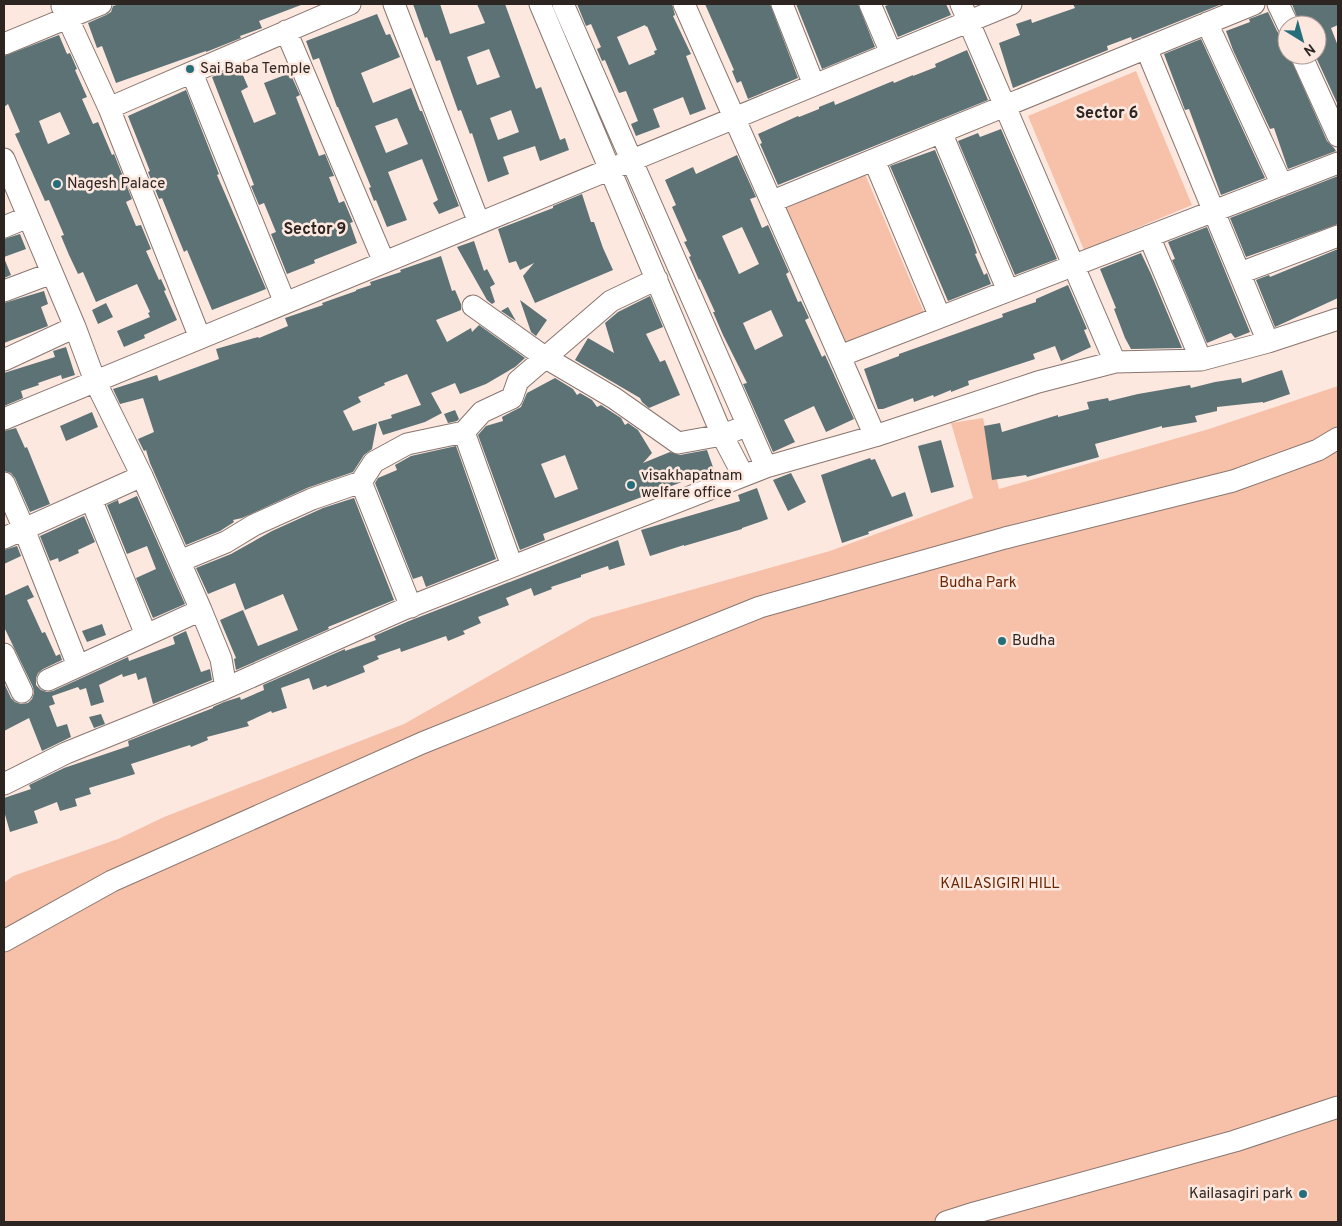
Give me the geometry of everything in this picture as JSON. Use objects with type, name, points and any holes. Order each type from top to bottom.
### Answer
[{"type":"street","points":[[4,30],[66,9],[101,4]]},
{"type":"street","points":[[109,108],[350,4]]},
{"type":"street","points":[[394,4],[479,223]]},
{"type":"street","points":[[540,4],[722,434],[743,475]]},
{"type":"street","points":[[563,4],[766,467]]},
{"type":"street","points":[[684,4],[875,436]]},
{"type":"street","points":[[782,4],[814,85]]},
{"type":"street","points":[[870,4],[891,53]]},
{"type":"street","points":[[4,419],[891,53],[965,12],[1011,4]]},
{"type":"street","points":[[772,201],[1254,4]]},
{"type":"street","points":[[4,44],[66,9]]},
{"type":"street","points":[[66,9],[109,108],[200,338]]},
{"type":"street","points":[[965,12],[1115,362]]},
{"type":"street","points":[[1207,23],[1282,185]]},
{"type":"street","points":[[286,31],[384,262]]},
{"type":"street","points":[[1146,48],[1268,342]]},
{"type":"street","points":[[1306,65],[1338,136]]},
{"type":"street","points":[[192,73],[285,303]]},
{"type":"street","points":[[941,132],[1008,291]]},
{"type":"street","points":[[4,159],[96,381],[142,476],[201,610],[221,659],[226,688]]},
{"type":"street","points":[[874,160],[940,317]]},
{"type":"street","points":[[840,356],[1338,163]]},
{"type":"street","points":[[4,227],[28,217]]},
{"type":"street","points":[[1150,236],[1200,360]]},
{"type":"street","points":[[1240,273],[1338,236]]},
{"type":"street","points":[[4,291],[52,273]]},
{"type":"street","points":[[180,561],[226,542],[254,525],[312,499],[362,482],[374,462],[407,444],[464,432],[482,412],[512,398],[518,381],[611,301],[657,279]]},
{"type":"street","points":[[473,306],[546,358],[614,398],[678,443],[722,434],[748,426]]},
{"type":"street","points":[[4,784],[66,753],[226,688],[411,606],[743,475],[875,436],[1038,382],[1115,362],[1200,360],[1268,342],[1338,319]]},
{"type":"street","points":[[4,360],[75,327]]},
{"type":"street","points":[[464,432],[512,566]]},
{"type":"street","points":[[4,942],[112,881],[413,747],[760,607],[1005,538],[1233,481],[1318,450],[1338,438]]},
{"type":"street","points":[[4,538],[142,476]]},
{"type":"street","points":[[362,482],[411,606]]},
{"type":"street","points":[[4,483],[78,666]]},
{"type":"street","points":[[91,499],[146,635]]},
{"type":"street","points":[[48,680],[201,610]]},
{"type":"street","points":[[4,654],[22,692]]},
{"type":"street","points":[[946,1222],[1235,1141],[1338,1107]]},
{"type":"green space","points":[[1136,71],[1192,205],[1084,250],[1028,116]]},
{"type":"green space","points":[[865,174],[926,317],[845,351],[785,209]]},
{"type":"green space","name":"KAILASIGIRI HILL","points":[[1338,386],[1338,1222],[4,1222],[4,883],[13,876],[118,839],[164,817],[404,724],[591,618],[830,551],[973,498],[951,423],[983,418],[999,489],[1209,429]]},
{"type":"building","points":[[120,4],[301,5],[259,21],[262,28],[240,36],[241,38],[116,83],[102,46],[97,48],[88,23],[106,15],[111,12],[113,6]]},
{"type":"building","points":[[413,4],[440,4],[450,34],[485,23],[477,4],[505,4],[536,89],[541,87],[560,140],[565,138],[569,150],[540,161],[535,146],[503,157],[509,174],[488,182],[472,133],[470,134],[461,110],[458,111],[440,60],[436,61],[427,37],[425,38]],"holes":[[[489,49],[500,77],[477,85],[467,57]],[[511,110],[519,132],[498,140],[490,118]]]},
{"type":"building","points":[[577,4],[672,4],[675,15],[673,16],[691,54],[686,56],[706,109],[690,115],[683,97],[653,109],[660,127],[636,136],[631,124],[638,121],[626,91],[619,93],[605,60],[602,61],[597,49],[601,47],[591,24],[586,26]],"holes":[[[645,25],[657,50],[654,51],[655,54],[629,65],[617,37]]]},
{"type":"building","points":[[705,4],[770,4],[798,78],[748,99],[741,81],[737,83],[732,71],[734,70]]},
{"type":"building","points":[[796,4],[858,4],[875,47],[822,69]]},
{"type":"building","points":[[891,4],[946,4],[951,15],[898,37],[885,6]]},
{"type":"building","points":[[1073,4],[1222,4],[1132,40],[1131,37],[1107,46],[1108,50],[1013,88],[999,43],[1020,35],[1016,24],[1031,19],[1032,23],[1075,8]]},
{"type":"building","points":[[1292,4],[1338,4],[1338,25],[1331,28],[1338,46],[1338,105],[1320,65],[1327,65],[1327,15],[1296,15]]},
{"type":"building","points":[[1268,12],[1277,31],[1277,65],[1293,65],[1327,141],[1336,151],[1288,169],[1274,128],[1270,129],[1226,31],[1250,22],[1249,19]]},
{"type":"building","points":[[377,14],[386,35],[390,34],[400,57],[361,73],[373,103],[411,88],[420,111],[422,111],[459,206],[439,214],[433,203],[438,200],[422,159],[388,172],[407,220],[387,227],[376,200],[374,201],[369,188],[371,187],[337,107],[319,58],[313,60],[306,41]],"holes":[[[397,118],[408,144],[386,153],[375,126]]]},
{"type":"building","points":[[59,35],[67,54],[70,53],[77,69],[75,70],[87,97],[82,99],[93,124],[98,122],[112,155],[114,154],[132,199],[126,202],[136,226],[141,225],[151,249],[146,251],[159,280],[161,279],[166,290],[164,291],[177,320],[144,335],[145,338],[124,347],[117,331],[150,317],[148,313],[150,312],[137,284],[96,302],[83,272],[78,274],[61,236],[64,235],[49,200],[45,201],[15,134],[20,132],[8,104],[4,107],[4,56]],"holes":[[[60,112],[70,134],[48,144],[39,121]]]},
{"type":"building","points":[[1201,39],[1265,178],[1221,195],[1189,109],[1185,110],[1164,54]]},
{"type":"building","points":[[967,50],[988,100],[778,185],[760,144],[762,143],[758,134],[834,101],[835,105],[893,81],[894,83],[936,67],[935,64]]},
{"type":"building","points":[[239,66],[248,87],[241,91],[254,123],[276,114],[264,83],[290,73],[300,95],[296,97],[319,156],[325,154],[334,176],[329,177],[339,203],[344,201],[353,222],[350,223],[357,243],[314,260],[315,263],[287,274],[271,234],[276,232],[264,203],[259,205],[251,186],[254,185],[212,77]]},
{"type":"building","points":[[186,90],[219,174],[217,175],[266,289],[212,310],[187,250],[184,252],[162,198],[159,199],[128,116]]},
{"type":"building","points":[[1001,129],[1057,259],[1015,275],[958,141],[978,133],[980,137]]},
{"type":"building","points":[[935,150],[971,236],[977,253],[975,254],[984,275],[987,273],[991,284],[948,301],[890,166]]},
{"type":"building","points":[[737,155],[756,197],[750,199],[762,228],[768,225],[789,272],[786,274],[798,302],[801,301],[809,318],[805,320],[822,357],[825,355],[854,419],[826,432],[814,406],[784,420],[795,442],[773,452],[743,384],[747,383],[723,335],[713,312],[715,312],[689,257],[691,256],[684,242],[687,241],[672,207],[676,205],[665,180],[693,167],[696,174]],"holes":[[[742,227],[759,264],[739,274],[722,236]],[[771,310],[783,336],[755,350],[743,323]]]},
{"type":"building","points":[[1338,176],[1338,224],[1246,257],[1230,218]]},
{"type":"building","points":[[582,194],[591,222],[594,222],[613,270],[535,303],[523,276],[534,263],[520,270],[516,261],[509,263],[498,229],[553,208],[553,206]]},
{"type":"building","points":[[1207,227],[1250,332],[1235,338],[1231,333],[1207,343],[1172,260],[1175,259],[1168,242]]},
{"type":"building","points":[[20,234],[26,249],[4,257],[4,239]]},
{"type":"building","points":[[474,241],[484,271],[487,269],[495,284],[490,287],[495,302],[492,304],[487,300],[457,247]]},
{"type":"building","points":[[1338,249],[1338,298],[1275,327],[1256,280],[1269,275],[1270,277]]},
{"type":"building","points":[[1141,253],[1182,348],[1131,349],[1125,338],[1114,309],[1116,308],[1100,269]]},
{"type":"building","points":[[441,256],[452,291],[455,290],[461,304],[461,310],[436,320],[447,342],[471,328],[472,332],[479,325],[525,358],[515,367],[486,384],[460,394],[455,383],[431,393],[442,413],[425,422],[383,435],[378,422],[392,418],[391,415],[421,405],[407,374],[384,383],[385,385],[358,397],[361,402],[343,411],[353,431],[377,423],[372,449],[364,455],[353,472],[307,488],[242,518],[233,520],[234,522],[220,531],[186,545],[146,450],[144,451],[138,439],[154,432],[143,398],[120,404],[113,389],[157,375],[159,381],[219,359],[216,349],[259,338],[288,326],[285,318],[371,285],[370,282],[401,272],[400,270]]},
{"type":"building","points":[[4,258],[11,275],[4,278]]},
{"type":"building","points":[[1068,285],[1087,329],[1084,330],[1091,347],[1061,361],[1055,346],[1033,354],[1035,359],[968,381],[969,385],[951,392],[951,390],[914,402],[913,398],[878,409],[864,369],[899,356],[899,354],[1003,317],[1002,314],[1036,302],[1036,299]]},
{"type":"building","points":[[44,291],[48,304],[41,307],[48,326],[4,343],[4,303]]},
{"type":"building","points":[[650,296],[663,327],[646,334],[660,362],[665,360],[680,395],[649,408],[640,398],[575,360],[588,338],[614,353],[605,323],[618,312]]},
{"type":"building","points":[[520,300],[547,320],[536,336],[531,332]]},
{"type":"building","points":[[106,303],[113,317],[98,324],[92,310]]},
{"type":"building","points":[[508,307],[516,321],[501,311]]},
{"type":"building","points":[[66,347],[75,375],[62,379],[61,375],[38,383],[39,385],[21,391],[23,398],[4,406],[4,373],[55,357],[53,351]]},
{"type":"building","points":[[1282,370],[1290,394],[1263,403],[1217,407],[1217,411],[1195,416],[1197,422],[1162,428],[1162,426],[1095,444],[1099,457],[1027,477],[1026,475],[992,480],[984,426],[1000,423],[1002,432],[1058,415],[1058,417],[1089,409],[1087,402],[1108,398],[1109,401],[1138,394],[1190,385],[1191,388],[1241,378],[1242,383]]},
{"type":"building","points":[[555,378],[573,389],[577,395],[580,393],[592,400],[597,407],[601,405],[621,418],[625,425],[628,423],[638,430],[652,453],[643,463],[670,452],[680,455],[707,450],[714,470],[543,534],[545,540],[520,550],[478,435],[486,426],[503,421],[502,417],[521,407],[527,393]],"holes":[[[565,455],[578,489],[555,498],[541,464]]]},
{"type":"building","points":[[455,410],[459,419],[448,423],[444,414]]},
{"type":"building","points":[[92,412],[98,427],[66,441],[60,426]]},
{"type":"building","points":[[16,428],[25,448],[27,447],[50,504],[30,512],[15,478],[11,473],[4,471],[4,431]]},
{"type":"building","points":[[941,440],[954,487],[931,493],[918,446]]},
{"type":"building","points":[[456,446],[496,559],[426,587],[422,576],[413,579],[375,483],[378,478],[397,470],[395,465],[411,456]]},
{"type":"building","points":[[870,458],[871,460],[875,459],[892,497],[905,492],[913,516],[842,543],[821,475]]},
{"type":"building","points":[[791,473],[806,502],[788,511],[773,480]]},
{"type":"building","points":[[757,488],[768,519],[742,529],[650,556],[641,530],[740,501],[738,495]]},
{"type":"building","points":[[137,496],[185,604],[153,618],[136,578],[156,569],[147,546],[127,554],[107,505],[118,500],[119,504]]},
{"type":"building","points":[[354,498],[394,600],[328,627],[329,629],[236,670],[234,659],[236,658],[220,620],[243,610],[258,646],[298,630],[283,594],[245,610],[235,583],[208,594],[196,568],[231,554],[272,531],[323,508]]},
{"type":"building","points":[[84,516],[95,542],[78,550],[79,553],[59,562],[58,558],[50,561],[40,536]]},
{"type":"building","points":[[618,540],[625,565],[609,570],[608,566],[581,575],[581,577],[551,587],[552,589],[534,596],[531,588],[506,598],[509,605],[478,617],[481,623],[463,631],[465,634],[448,641],[446,636],[401,652],[400,648],[377,656],[379,659],[363,666],[365,672],[327,687],[326,685],[313,690],[309,678],[281,688],[287,708],[272,713],[271,711],[247,722],[249,726],[207,737],[208,740],[191,747],[190,745],[131,764],[135,774],[89,788],[91,794],[75,799],[77,806],[60,811],[57,802],[34,811],[38,823],[10,832],[4,811],[4,798],[31,789],[29,785],[64,768],[129,746],[128,741],[224,702],[240,697],[241,700],[264,690],[263,685],[345,649],[345,651],[376,640],[374,636],[409,621]]},
{"type":"building","points":[[17,546],[21,556],[4,564],[4,550]]},
{"type":"building","points":[[28,585],[34,597],[27,600],[42,633],[45,632],[56,656],[60,654],[62,660],[38,673],[36,685],[41,690],[53,691],[128,657],[129,661],[175,644],[173,637],[186,631],[201,672],[210,669],[212,680],[153,704],[146,677],[138,680],[136,673],[123,677],[122,674],[99,685],[104,702],[91,706],[86,688],[80,690],[78,687],[52,696],[55,704],[49,706],[57,727],[67,724],[71,737],[42,751],[29,718],[4,731],[4,683],[11,698],[21,704],[28,703],[34,693],[33,687],[4,627],[4,596]]},
{"type":"building","points":[[102,624],[106,635],[87,642],[82,631]]},
{"type":"building","points":[[101,714],[105,724],[94,728],[89,717]]},
{"type":"place","name":"Sai Baba Temple","points":[[190,69]]},
{"type":"place","name":"Nagesh Palace","points":[[57,184]]},
{"type":"place","name":"visakhapatnam welfare office","points":[[631,485]]},
{"type":"place","name":"Budha","points":[[1002,641]]},
{"type":"place","name":"Kailasagiri park","points":[[1303,1194]]},
{"type":"district","name":"Sector 6","points":[[1107,114]]},
{"type":"district","name":"Sector 9","points":[[315,230]]},
{"type":"park label","name":"Budha Park","points":[[978,583]]}]
